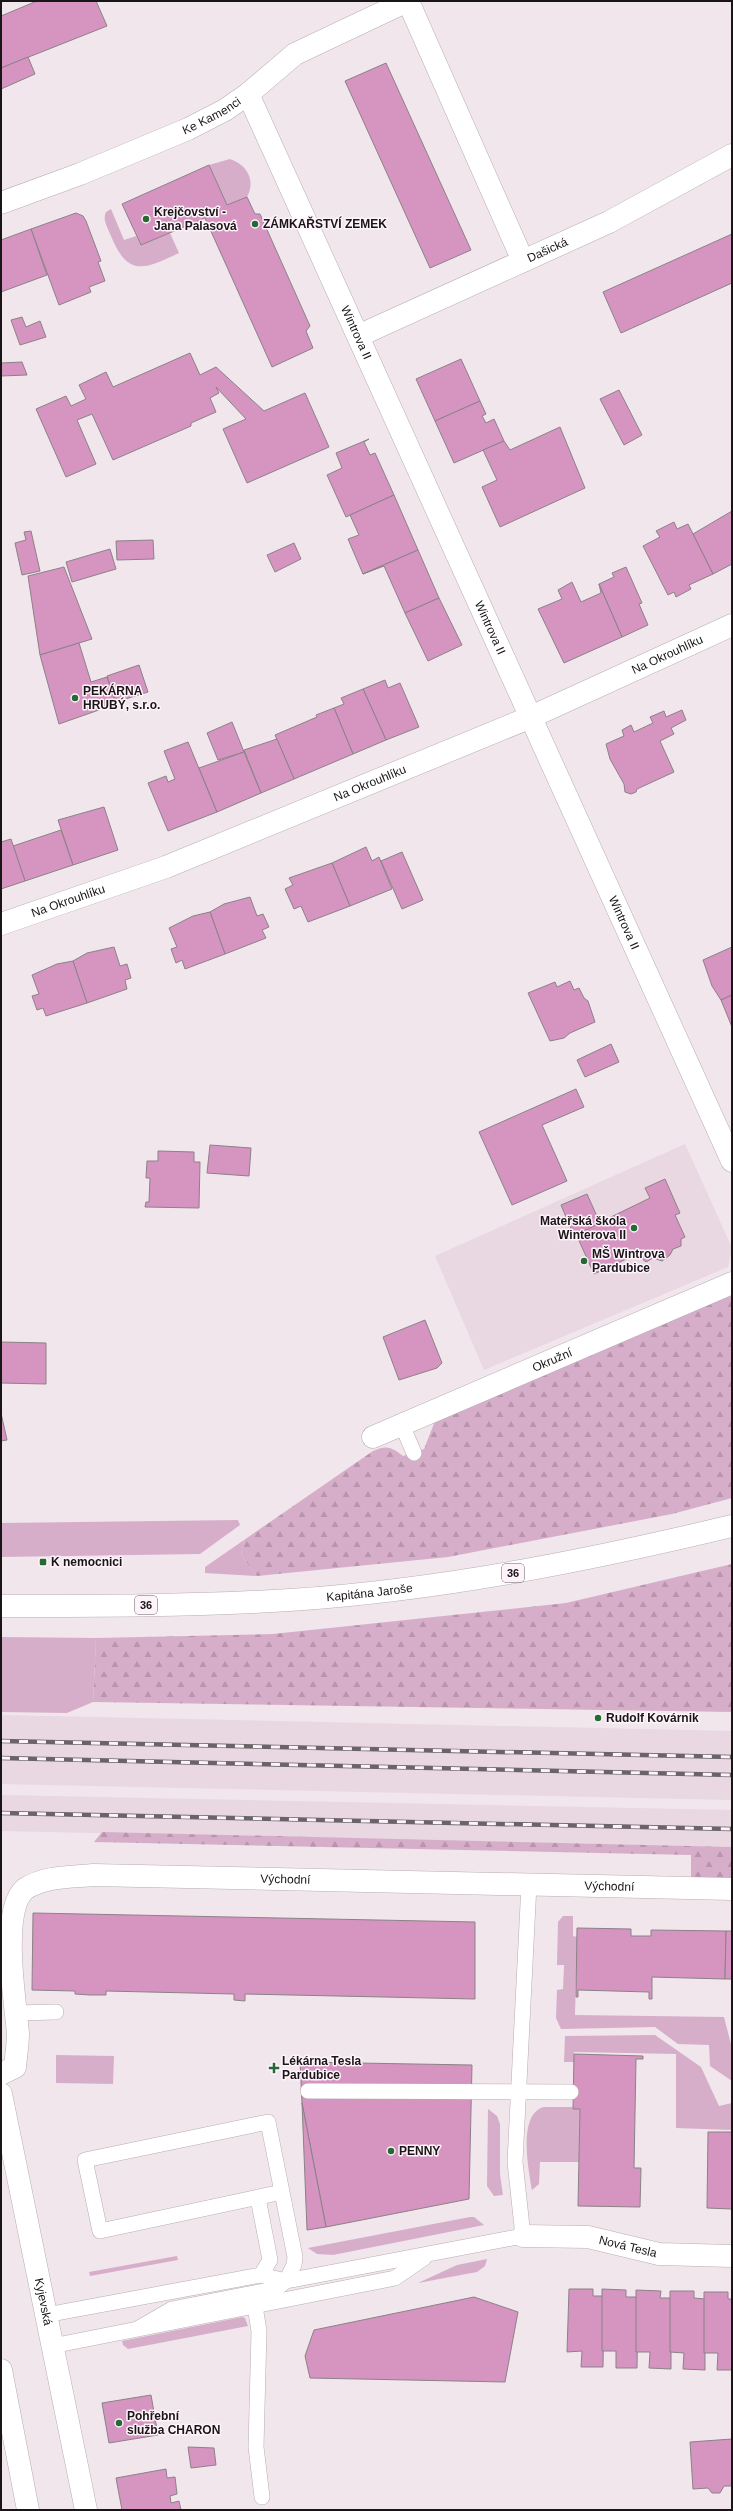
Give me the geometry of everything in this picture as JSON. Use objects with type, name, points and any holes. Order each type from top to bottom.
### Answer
[{"type":"street","name":"Ke Kamenci","points":[[1,203],[80,174],[188,129],[225,110],[248,94],[295,54],[407,1]]},
{"type":"street","points":[[407,1],[523,261]]},
{"type":"street","name":"Wintrova II","points":[[248,94],[732,1161]]},
{"type":"street","name":"Dašická","points":[[358,336],[609,222],[732,155]]},
{"type":"street","name":"Na Okrouhlíku","points":[[1,924],[166,867],[531,717],[732,625]]},
{"type":"street","name":"Okružní","points":[[373,1437],[732,1284]]},
{"type":"street","name":"Kapitána Jaroše","points":[[1,1606],[107,1606],[238,1603],[354,1594],[441,1584],[549,1567],[732,1526]]},
{"type":"street","name":"Východní","points":[[8,2070],[18,2035],[7,1936],[11,1908],[23,1890],[42,1882],[93,1875],[732,1889]]},
{"type":"street","name":"Kyjevská","points":[[1,2094],[86,2510]]},
{"type":"street","name":"Nová Tesla","points":[[523,2236],[588,2237],[659,2254],[732,2256]]},
{"type":"street","points":[[1,2370],[28,2510]]},
{"type":"lane","points":[[402,1425],[414,1453]]},
{"type":"lane","points":[[139,2328],[172,2309],[264,2291],[276,2288],[286,2281],[523,2236],[515,2162],[529,1884]]},
{"type":"lane","points":[[15,2013],[56,2012]]},
{"type":"lane","points":[[308,2091],[571,2092]]},
{"type":"lane","points":[[282,2192],[100,2231],[85,2160],[268,2122],[282,2192],[295,2257],[294,2265],[286,2281]]},
{"type":"lane","points":[[258,2198],[270,2260],[261,2274]]},
{"type":"lane","points":[[52,2346],[395,2278],[429,2255]]},
{"type":"lane","points":[[46,2315],[261,2274],[286,2281]]},
{"type":"lane","points":[[255,2306],[259,2331],[256,2447],[262,2497]]},
{"type":"shaded area","name":"MŠ Wintrova Pardubice","points":[[685,1144],[732,1248],[728,1267],[484,1370],[435,1256]]},
{"type":"shaded area","points":[[1,1715],[732,1731],[732,1800],[1,1784]]},
{"type":"shaded area","points":[[1,1795],[732,1810],[732,1847],[1,1831]]},
{"type":"green space","points":[[230,159],[245,169],[251,185],[247,197],[227,205],[209,165]]},
{"type":"green space","points":[[111,209],[124,240],[136,236],[141,245],[170,233],[179,253],[147,266],[131,264],[124,259],[117,249],[106,224],[106,212]]},
{"type":"green space","points":[[732,1295],[732,1498],[672,1514],[448,1557],[257,1576],[241,1555],[244,1540],[373,1451],[382,1448],[389,1448],[403,1456],[424,1449],[435,1421]]},
{"type":"green space","points":[[238,1520],[240,1525],[200,1554],[1,1557],[1,1523]]},
{"type":"green space","points":[[244,1540],[241,1555],[257,1576],[205,1573],[205,1567]]},
{"type":"green space","points":[[732,1564],[732,1712],[93,1702],[96,1638],[273,1634],[566,1603]]},
{"type":"green space","points":[[1,1637],[96,1638],[93,1702],[67,1713],[1,1712]]},
{"type":"green space","points":[[102,1832],[732,1847],[732,1878],[691,1877],[691,1855],[94,1842]]},
{"type":"green space","points":[[563,1916],[573,1916],[573,1936],[577,1937],[575,2015],[724,2017],[732,2048],[732,2081],[710,2066],[709,2045],[678,2044],[655,2027],[561,2029],[556,2018],[557,1990],[563,1989],[564,1965],[557,1965],[558,1922]]},
{"type":"green space","points":[[655,2035],[701,2067],[719,2106],[732,2103],[732,2130],[676,2128],[676,2054],[574,2052],[574,2062],[564,2062],[565,2036]]},
{"type":"green space","points":[[56,2055],[114,2056],[113,2084],[56,2083]]},
{"type":"green space","points":[[544,2107],[580,2107],[579,2162],[540,2162],[539,2184],[532,2190],[527,2157],[528,2131],[530,2120],[536,2112]]},
{"type":"green space","points":[[488,2109],[497,2116],[500,2124],[500,2174],[503,2195],[494,2196],[487,2186]]},
{"type":"green space","points":[[474,2217],[484,2225],[333,2255],[317,2254],[308,2248]]},
{"type":"green space","points":[[177,2256],[178,2260],[90,2276],[89,2272]]},
{"type":"green space","points":[[487,2259],[485,2266],[477,2272],[418,2283],[457,2265]]},
{"type":"green space","points":[[242,2317],[245,2318],[248,2326],[128,2349],[123,2345],[122,2341]]},
{"type":"building","points":[[37,1],[96,1],[107,26],[1,68],[1,16]]},
{"type":"building","points":[[28,57],[35,74],[1,89],[1,68]]},
{"type":"building","points":[[386,63],[471,250],[430,268],[345,81]]},
{"type":"building","points":[[209,165],[227,205],[247,197],[255,214],[260,214],[310,326],[306,331],[313,348],[272,367],[205,218],[141,245],[122,204]]},
{"type":"building","points":[[76,213],[83,216],[86,221],[101,261],[98,262],[105,281],[89,287],[91,292],[59,305],[31,229]]},
{"type":"building","points":[[31,229],[47,275],[1,292],[1,240]]},
{"type":"building","points":[[732,234],[732,283],[621,333],[603,292]]},
{"type":"building","points":[[22,317],[26,327],[40,321],[46,337],[20,345],[11,320]]},
{"type":"building","points":[[190,353],[200,375],[216,367],[264,411],[305,393],[329,447],[247,483],[223,429],[246,419],[216,387],[219,393],[210,398],[216,412],[191,423],[191,426],[113,460],[92,414],[77,420],[96,464],[66,477],[36,409],[66,396],[71,406],[86,399],[79,385],[106,372],[113,387]]},
{"type":"building","points":[[461,359],[480,401],[435,421],[416,379]]},
{"type":"building","points":[[22,362],[27,375],[1,376],[1,363]]},
{"type":"building","points":[[619,390],[642,435],[624,445],[600,399]]},
{"type":"building","points":[[480,401],[486,414],[482,416],[486,423],[494,419],[504,441],[454,463],[435,421]]},
{"type":"building","points":[[560,427],[585,488],[500,527],[482,487],[497,480],[483,450],[504,441],[510,450]]},
{"type":"building","points":[[369,439],[364,442],[370,455],[375,453],[394,495],[346,517],[327,475],[342,468],[336,453]]},
{"type":"building","points":[[394,495],[418,550],[363,574],[348,539],[359,535],[350,515]]},
{"type":"building","points":[[732,511],[732,564],[713,574],[693,534]]},
{"type":"building","points":[[674,522],[677,529],[688,524],[713,574],[689,585],[691,589],[676,597],[674,592],[668,595],[643,546],[660,537],[656,531]]},
{"type":"building","points":[[31,531],[40,571],[22,575],[15,543],[26,540],[24,532]]},
{"type":"building","points":[[153,540],[154,559],[117,560],[116,541]]},
{"type":"building","points":[[294,543],[301,559],[275,572],[267,555]]},
{"type":"building","points":[[110,549],[116,569],[72,582],[66,562]]},
{"type":"building","points":[[418,550],[439,598],[405,613],[384,566],[363,574]]},
{"type":"building","points":[[64,567],[92,639],[40,655],[28,576]]},
{"type":"building","points":[[626,567],[642,603],[639,604],[648,625],[622,637],[599,584],[614,577],[612,573]]},
{"type":"building","points":[[572,582],[581,602],[601,593],[599,584],[622,637],[564,663],[538,609],[562,599],[558,590]]},
{"type":"building","points":[[439,598],[462,645],[428,661],[405,613]]},
{"type":"building","points":[[79,643],[91,682],[107,677],[116,704],[59,724],[40,655]]},
{"type":"building","points":[[139,665],[148,692],[116,702],[107,676]]},
{"type":"building","points":[[385,680],[388,688],[400,683],[419,727],[386,740],[363,689]]},
{"type":"building","points":[[363,689],[386,740],[353,754],[334,708],[344,704],[341,698]]},
{"type":"building","points":[[334,708],[353,754],[294,779],[275,735]]},
{"type":"building","points":[[682,710],[686,720],[671,728],[674,734],[660,741],[674,772],[637,789],[636,792],[631,794],[625,792],[624,784],[610,759],[606,744],[624,736],[622,730],[631,725],[634,732],[653,723],[650,717],[664,711],[666,717]]},
{"type":"building","points":[[232,722],[244,752],[218,760],[207,733]]},
{"type":"building","points":[[277,739],[294,779],[261,793],[244,750]]},
{"type":"building","points":[[188,742],[217,812],[168,831],[148,783],[166,776],[168,782],[175,779],[164,751]]},
{"type":"building","points":[[244,752],[261,793],[217,812],[199,768]]},
{"type":"building","points":[[104,807],[118,850],[73,865],[58,820]]},
{"type":"building","points":[[61,830],[73,865],[25,881],[13,846]]},
{"type":"building","points":[[11,839],[25,881],[1,889],[1,842]]},
{"type":"building","points":[[366,847],[372,861],[379,857],[392,889],[350,906],[332,863]]},
{"type":"building","points":[[402,852],[423,900],[402,909],[381,861]]},
{"type":"building","points":[[332,863],[350,906],[308,922],[301,906],[294,909],[285,889],[293,885],[289,878]]},
{"type":"building","points":[[250,897],[257,916],[263,914],[269,927],[262,930],[266,938],[225,954],[210,912],[224,904]]},
{"type":"building","points":[[210,912],[225,954],[185,969],[182,960],[176,963],[171,949],[177,947],[169,928],[193,916]]},
{"type":"building","points":[[114,947],[120,966],[127,964],[131,978],[125,980],[127,989],[87,1003],[73,961],[87,953]]},
{"type":"building","points":[[732,947],[732,995],[721,1000],[712,986],[703,960]]},
{"type":"building","points":[[73,961],[87,1003],[46,1016],[43,1008],[37,1010],[32,996],[39,994],[32,975],[57,964]]},
{"type":"building","points":[[570,981],[574,990],[579,988],[584,998],[588,1001],[595,1022],[570,1033],[564,1038],[550,1041],[528,993],[555,982],[557,987]]},
{"type":"building","points":[[732,995],[732,1027],[721,1000]]},
{"type":"building","points":[[611,1044],[619,1062],[585,1077],[577,1060]]},
{"type":"building","points":[[576,1089],[584,1107],[542,1125],[567,1181],[512,1205],[479,1132]]},
{"type":"building","points":[[210,1145],[251,1148],[249,1176],[207,1173]]},
{"type":"building","points":[[158,1151],[194,1152],[194,1162],[200,1162],[199,1208],[145,1207],[146,1202],[149,1202],[150,1178],[146,1178],[147,1161],[158,1161]]},
{"type":"building","name":"Mateřská škola Winterova II","points":[[665,1179],[680,1213],[675,1215],[685,1237],[681,1239],[681,1246],[673,1249],[670,1255],[662,1261],[653,1258],[646,1262],[640,1257],[636,1258],[635,1255],[594,1274],[576,1234],[650,1198],[645,1188]]},
{"type":"building","points":[[587,1194],[600,1223],[574,1236],[561,1205]]},
{"type":"building","points":[[425,1320],[442,1363],[437,1368],[399,1380],[383,1337]]},
{"type":"building","points":[[1,1342],[46,1343],[46,1384],[1,1383]]},
{"type":"building","points":[[1,1413],[7,1440],[1,1441]]},
{"type":"building","points":[[33,1913],[475,1922],[475,1999],[245,1994],[245,2001],[234,2000],[234,1994],[106,1991],[106,1995],[90,1995],[75,1994],[75,1991],[32,1990]]},
{"type":"building","points":[[577,1928],[631,1929],[631,1936],[651,1936],[651,1930],[726,1931],[725,1979],[652,1977],[652,1999],[649,1999],[649,1992],[578,1990],[578,1997],[576,1997]]},
{"type":"building","points":[[726,1931],[732,1931],[732,1979],[725,1979]]},
{"type":"building","points":[[574,2054],[643,2056],[643,2059],[636,2059],[634,2168],[641,2168],[640,2207],[578,2206],[580,2109],[573,2109]]},
{"type":"building","name":"PENNY","points":[[300,2062],[472,2065],[469,2199],[326,2227],[302,2103]]},
{"type":"building","points":[[302,2103],[326,2227],[307,2230]]},
{"type":"building","points":[[708,2132],[732,2132],[732,2209],[707,2208]]},
{"type":"building","points":[[569,2289],[593,2289],[593,2296],[604,2296],[603,2367],[581,2367],[582,2351],[567,2352]]},
{"type":"building","points":[[602,2289],[626,2290],[626,2297],[638,2297],[637,2368],[616,2368],[616,2351],[602,2351]]},
{"type":"building","points":[[636,2290],[661,2291],[660,2298],[671,2298],[671,2369],[649,2368],[650,2352],[636,2352]]},
{"type":"building","points":[[670,2291],[694,2291],[694,2298],[705,2299],[705,2370],[683,2369],[684,2353],[670,2352]]},
{"type":"building","points":[[704,2292],[728,2292],[728,2299],[732,2299],[732,2370],[717,2370],[718,2353],[704,2353]]},
{"type":"building","points":[[474,2297],[518,2312],[505,2382],[310,2378],[305,2356],[314,2330]]},
{"type":"building","points":[[151,2395],[158,2435],[109,2443],[102,2403]]},
{"type":"building","points":[[732,2439],[732,2486],[724,2486],[720,2493],[712,2493],[708,2488],[693,2489],[690,2442]]},
{"type":"building","points":[[188,2447],[214,2448],[216,2465],[191,2468]]},
{"type":"building","points":[[166,2469],[167,2478],[175,2477],[177,2494],[170,2496],[171,2503],[179,2501],[181,2510],[122,2510],[116,2478]]},
{"type":"railway","points":[[1,1741],[732,1757]]},
{"type":"railway","points":[[1,1758],[732,1775]]},
{"type":"railway","points":[[1,1813],[732,1829]]},
{"type":"place","name":"Krejčovství - Jana Palasová","points":[[146,219]]},
{"type":"place","name":"ZÁMKAŘSTVÍ ZEMEK","points":[[255,224]]},
{"type":"place","name":"PEKÁRNA HRUBÝ, s.r.o.","points":[[75,698]]},
{"type":"place","name":"Mateřská škola Winterova II","points":[[634,1228]]},
{"type":"place","name":"MŠ Wintrova Pardubice","points":[[584,1261]]},
{"type":"place","name":"K nemocnici","points":[[43,1562]]},
{"type":"place","name":"Rudolf Kovárnik","points":[[598,1718]]},
{"type":"place","name":"Lékárna Tesla Pardubice","points":[[274,2068]]},
{"type":"place","name":"PENNY","points":[[391,2151]]},
{"type":"place","name":"Pohřební služba CHARON","points":[[119,2423]]}]
